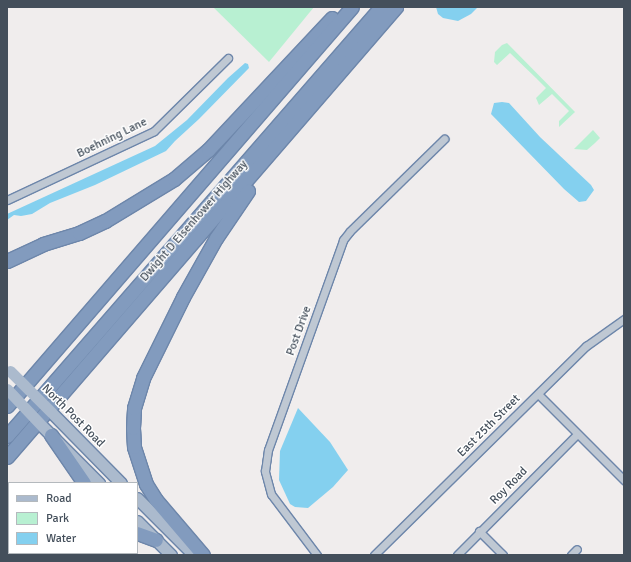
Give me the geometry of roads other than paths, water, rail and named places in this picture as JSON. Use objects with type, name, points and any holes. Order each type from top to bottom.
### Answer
[{"type":"highway","points":[[7,261],[43,244],[79,232],[105,221],[174,179],[208,150],[342,7]]},
{"type":"highway","name":"Dwight D Eisenhower Highway","points":[[7,406],[352,7]]},
{"type":"highway","name":"Dwight D Eisenhower Highway","points":[[7,436],[381,7]]},
{"type":"highway","points":[[7,457],[396,7]]},
{"type":"highway","points":[[203,555],[156,500],[143,477],[135,452],[133,433],[136,399],[143,378],[176,311],[216,238],[250,188],[328,87]]},
{"type":"highway","points":[[46,430],[83,482]]},
{"type":"highway","points":[[138,533],[156,540]]},
{"type":"main road","name":"North Post Road","points":[[9,370],[120,482]]},
{"type":"main road","points":[[7,389],[98,482]]},
{"type":"main road","points":[[138,499],[194,555]]},
{"type":"main road","points":[[138,522],[171,555]]},
{"type":"street","name":"Boehning Lane","points":[[7,200],[154,131],[228,58]]},
{"type":"street","name":"Post Drive","points":[[317,555],[271,494],[265,471],[268,450],[343,240],[350,231],[444,139]]},
{"type":"street","name":"East 25th Street","points":[[374,555],[592,340],[624,319]]},
{"type":"street","points":[[538,394],[624,480]]},
{"type":"street","name":"Roy Road","points":[[457,555],[479,531],[577,434]]},
{"type":"street","points":[[479,531],[503,555]]},
{"type":"street","points":[[571,555],[577,549]]},
{"type":"water","points":[[436,7],[478,7],[471,14],[458,21],[443,18],[438,14]]},
{"type":"water","points":[[245,63],[248,64],[249,68],[166,151],[95,185],[50,203],[32,214],[21,216],[14,215],[7,220],[7,214],[155,146],[187,120],[228,78]]},
{"type":"water","points":[[494,103],[509,103],[540,137],[591,185],[594,190],[586,201],[579,202],[564,189],[491,114]]},
{"type":"water","points":[[298,408],[330,442],[348,470],[333,487],[308,508],[295,507],[290,504],[279,480],[280,451]]}]
